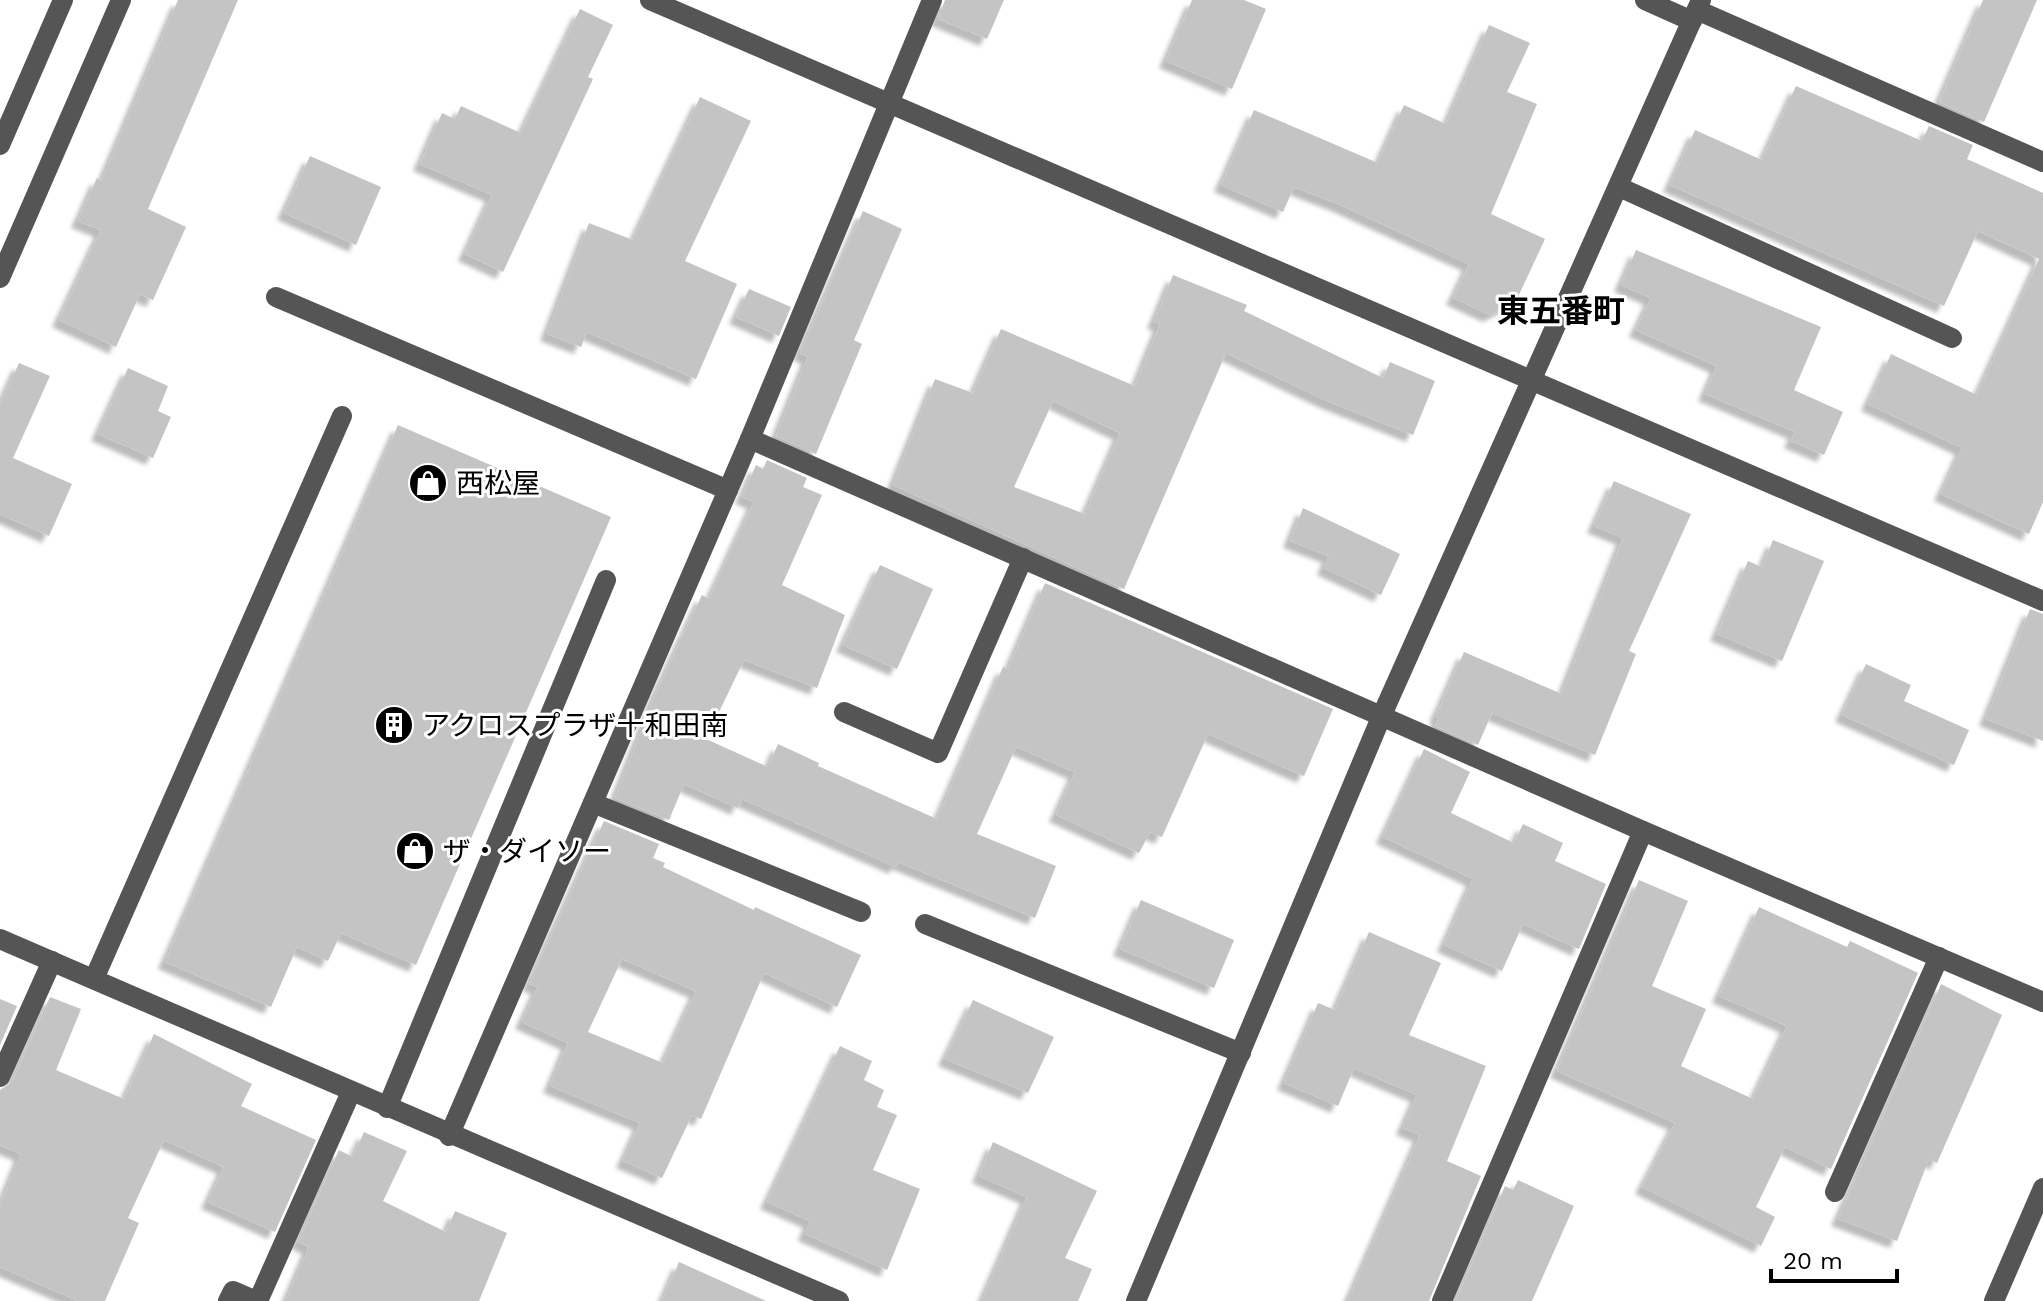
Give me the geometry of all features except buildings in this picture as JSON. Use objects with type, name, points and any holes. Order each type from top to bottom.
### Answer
[{"type":"street","points":[[0,145],[63,0]]},
{"type":"street","points":[[0,278],[121,0]]},
{"type":"street","points":[[650,0],[2043,601]]},
{"type":"street","points":[[449,1136],[750,439],[887,102],[932,0]]},
{"type":"street","points":[[1645,0],[1696,10],[2043,162]]},
{"type":"street","points":[[1136,1301],[1382,715],[1533,382],[1696,10]]},
{"type":"street","points":[[1619,187],[1952,338]]},
{"type":"street","points":[[276,297],[728,490]]},
{"type":"street","points":[[94,979],[342,416]]},
{"type":"street","points":[[750,439],[1643,831],[2043,1002]]},
{"type":"street","points":[[844,712],[938,753],[1023,558]]},
{"type":"street","points":[[387,1108],[606,580]]},
{"type":"street","points":[[593,803],[861,912]]},
{"type":"street","points":[[1442,1301],[1643,831]]},
{"type":"street","points":[[925,924],[1241,1053]]},
{"type":"street","points":[[0,939],[449,1136],[839,1301]]},
{"type":"street","points":[[1835,1192],[1939,957]]},
{"type":"street","points":[[0,1077],[52,961]]},
{"type":"street","points":[[228,1301],[233,1291],[257,1301],[351,1092]]},
{"type":"street","points":[[1994,1301],[2043,1188]]},
{"type":"place","name":"西松屋","points":[[428,483]]},
{"type":"place","name":"アクロスプラザ十和田南","points":[[394,725]]},
{"type":"place","name":"ザ・ダイソー","points":[[415,851]]},
{"type":"district","name":"東五番町","points":[[1561,311]]}]
